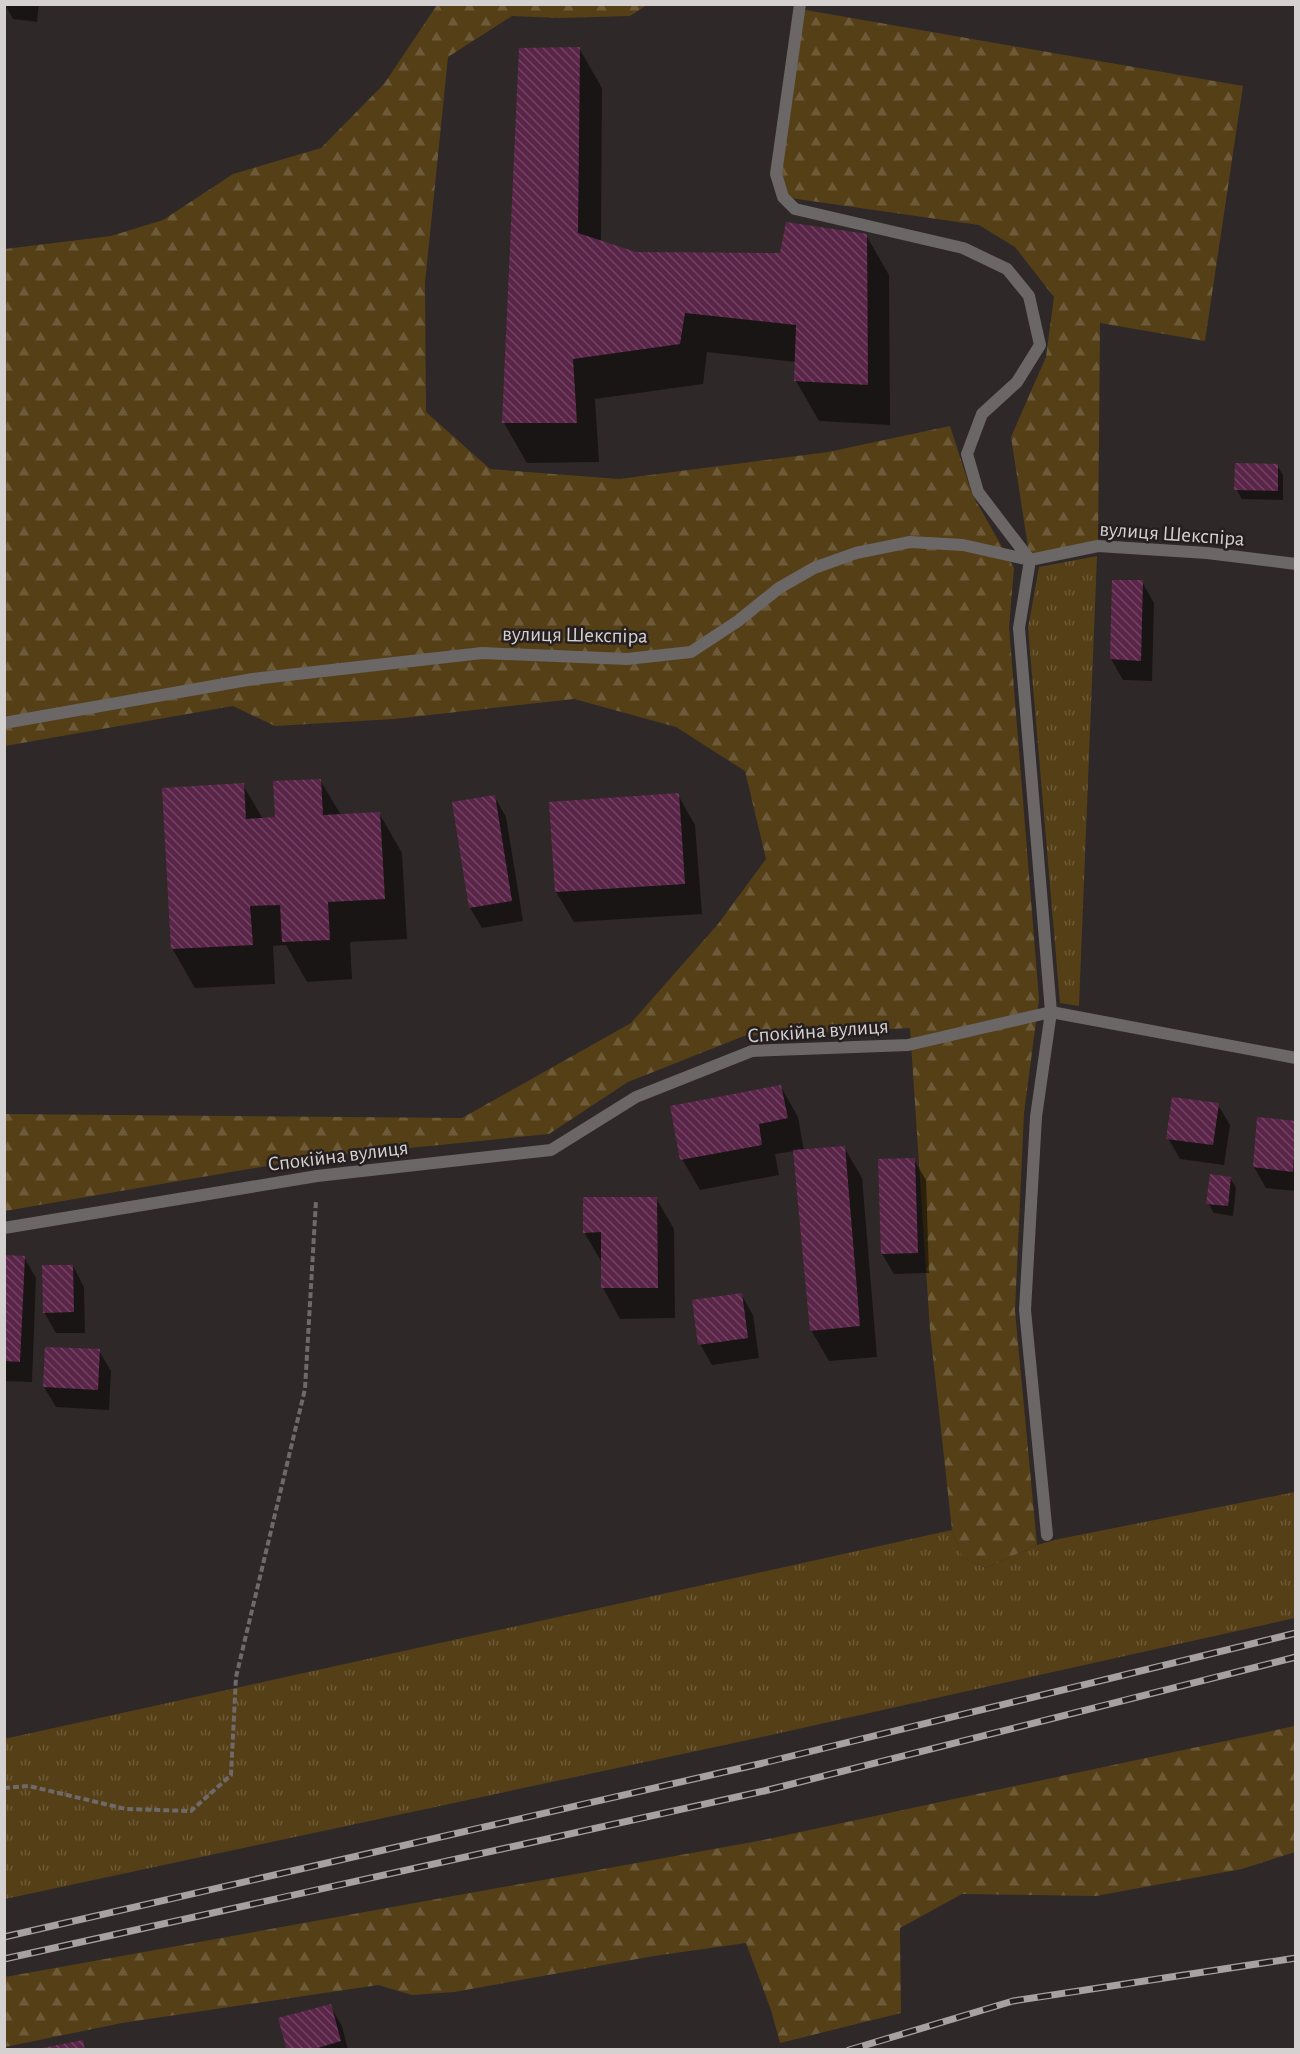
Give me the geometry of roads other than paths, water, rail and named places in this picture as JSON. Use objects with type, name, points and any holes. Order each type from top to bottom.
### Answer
[{"type":"street","points":[[800,4],[776,174],[783,197],[795,209],[963,248],[1007,269],[1029,296],[1040,345],[1017,382],[982,414],[967,454],[978,492],[1030,560],[1019,628],[1051,1012],[1036,1117],[1025,1310],[1047,1535]]},
{"type":"street","name":"вулиця Шекспіра","points":[[4,723],[253,679],[482,652],[627,659],[691,652],[738,621],[779,588],[814,568],[856,553],[910,542],[963,545],[1030,560],[1098,546],[1207,553],[1296,564]]},
{"type":"street","name":"Спокійна вулиця","points":[[4,1228],[317,1176],[551,1150],[636,1097],[752,1051],[908,1045],[1051,1012],[1296,1058]]},
{"type":"railway","points":[[4,1937],[759,1764],[1296,1633]]},
{"type":"railway","points":[[4,1959],[764,1791],[1296,1657]]},
{"type":"railway","points":[[849,2050],[1013,2001],[1296,1958]]}]
